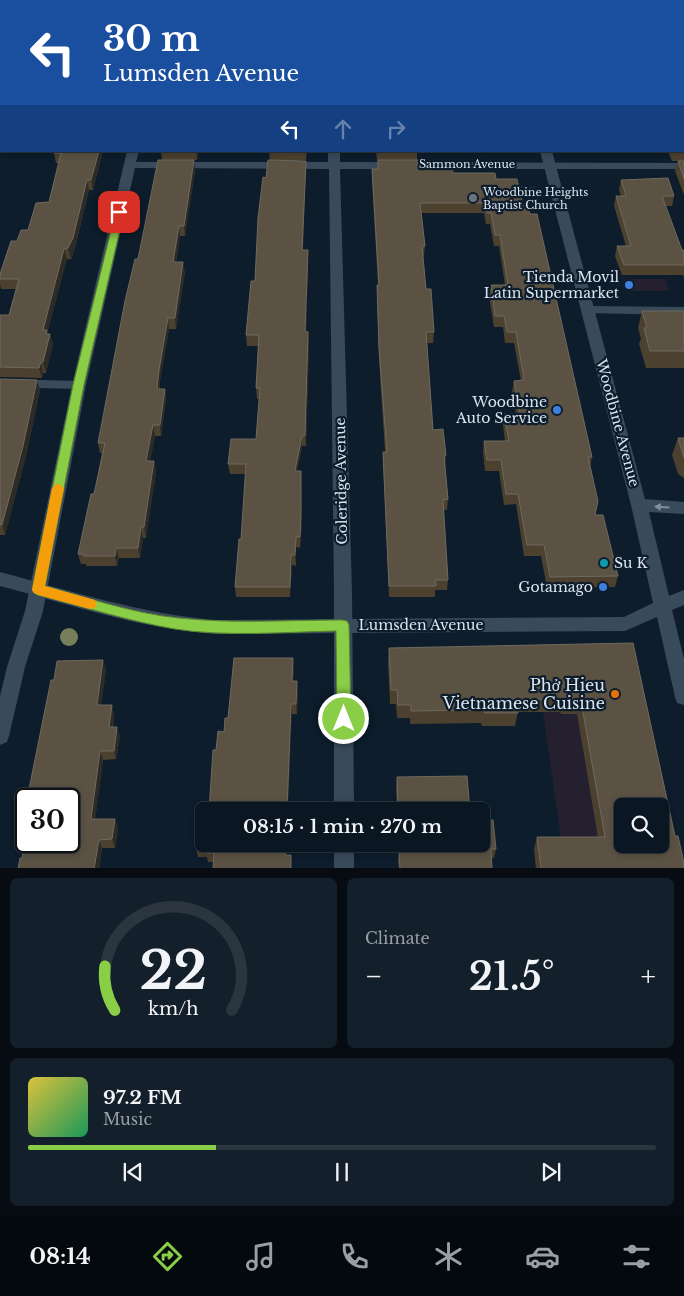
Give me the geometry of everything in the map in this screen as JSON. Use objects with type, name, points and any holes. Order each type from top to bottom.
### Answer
[{"type":"street","name":"Sammon Avenue","points":[[132,158],[548,158],[684,166]]},
{"type":"street","points":[[0,736],[16,667],[31,621],[79,385],[132,158]]},
{"type":"street","name":"Coleridge Avenue","points":[[334,158],[343,593],[344,802]]},
{"type":"street","name":"Woodbine Avenue","points":[[548,158],[664,607],[680,656],[684,697]]},
{"type":"street","points":[[588,310],[684,311]]},
{"type":"street","points":[[639,506],[684,508]]},
{"type":"street","name":"Lumsden Avenue","points":[[0,579],[114,610],[176,624],[216,627],[625,624],[684,596]]},
{"type":"street","points":[[344,852],[344,868]]},
{"type":"lane","points":[[0,383],[79,385]]},
{"type":"path","points":[[511,187],[534,188]]},
{"type":"shaded area","points":[[623,279],[666,279],[669,291],[627,291]]},
{"type":"shaded area","points":[[630,645],[661,798],[614,798],[614,853],[618,853],[563,854],[534,648]]},
{"type":"shaded area","points":[[669,837],[672,852],[669,852]]},
{"type":"building","points":[[99,152],[91,180],[87,180],[73,238],[68,248],[64,249],[43,330],[47,330],[46,334],[50,334],[43,362],[41,362],[39,368],[0,367],[0,315],[9,315],[19,279],[0,279],[0,274],[11,241],[17,241],[21,230],[28,230],[36,203],[49,202],[61,153],[54,153]]},
{"type":"building","points":[[158,160],[194,160],[184,226],[179,226],[173,262],[183,262],[175,318],[168,318],[159,370],[157,389],[165,389],[160,425],[153,425],[146,461],[154,461],[144,527],[141,527],[138,548],[116,548],[115,556],[84,556],[84,554],[78,554],[91,494],[94,494],[105,443],[98,443],[125,301],[135,259],[138,259]]},
{"type":"building","points":[[268,160],[306,161],[302,250],[308,250],[305,331],[308,332],[305,436],[302,436],[295,471],[301,471],[300,537],[296,537],[295,555],[291,555],[290,587],[235,587],[239,539],[241,539],[246,464],[228,464],[231,439],[256,439],[260,388],[256,388],[259,335],[246,335],[251,281],[255,281],[258,218],[263,177],[266,178]]},
{"type":"building","points":[[378,160],[418,160],[418,167],[452,167],[453,173],[495,173],[496,179],[517,179],[523,206],[528,206],[530,214],[537,214],[592,457],[588,457],[598,501],[595,515],[603,515],[618,576],[550,577],[544,545],[527,545],[518,494],[506,494],[501,460],[487,460],[484,441],[509,441],[504,414],[520,414],[514,381],[524,380],[516,332],[507,332],[504,316],[495,316],[491,285],[508,285],[500,235],[495,235],[491,213],[487,213],[485,203],[420,203],[425,246],[422,246],[426,289],[431,289],[434,332],[426,332],[433,430],[443,429],[446,455],[444,456],[448,499],[443,500],[448,580],[435,580],[436,586],[389,586],[383,452],[387,452],[379,348],[377,285],[379,285],[372,169],[378,169]]},
{"type":"building","points":[[678,161],[684,161],[684,179]]},
{"type":"building","points":[[668,178],[674,196],[662,196],[682,250],[684,250],[684,265],[624,265],[617,246],[631,246],[616,196],[626,196],[621,180]]},
{"type":"building","points":[[642,311],[684,311],[684,351],[650,351],[644,328],[647,328]]},
{"type":"building","points":[[0,379],[37,380],[23,446],[2,525],[0,525]]},
{"type":"building","points":[[678,438],[684,438],[684,458]]},
{"type":"building","points":[[633,643],[667,798],[614,798],[614,853],[669,853],[669,808],[675,836],[678,836],[684,868],[541,868],[537,837],[605,837],[581,701],[516,699],[518,713],[484,713],[484,710],[411,711],[411,705],[398,705],[397,690],[391,690],[389,648]]},
{"type":"building","points":[[234,658],[293,658],[292,681],[297,681],[296,704],[291,704],[287,802],[210,802],[213,750],[216,750],[218,731],[224,732],[225,718],[228,718]]},
{"type":"building","points":[[103,660],[97,705],[112,705],[109,727],[117,727],[114,751],[100,751],[91,819],[115,819],[112,839],[99,840],[94,868],[18,868],[23,853],[80,853],[80,788],[29,788],[51,680],[54,680],[57,661]]},
{"type":"building","points":[[467,776],[469,802],[398,802],[397,777]]},
{"type":"building","points":[[490,820],[493,820],[496,849],[491,849],[492,868],[400,868],[399,852],[490,852]]},
{"type":"building","points":[[285,852],[285,855],[291,855],[291,868],[213,868],[214,853],[207,853]]},
{"type":"slow traffic","points":[[58,488],[38,590],[90,604]]},
{"type":"place","name":"Woodbine Heights Baptist Church","points":[[473,198]]},
{"type":"place","name":"Tienda Movil Latin Supermarket","points":[[629,285]]},
{"type":"place","name":"Woodbine Auto Service","points":[[557,410]]},
{"type":"place","name":"Su K","points":[[604,563]]},
{"type":"place","name":"Gotamago","points":[[603,587]]},
{"type":"place","name":"Phở Hieu Vietnamese Cuisine","points":[[615,694]]},
{"type":"route","points":[[119,212],[79,385],[38,590],[176,624],[216,627],[342,625],[344,719]]}]
